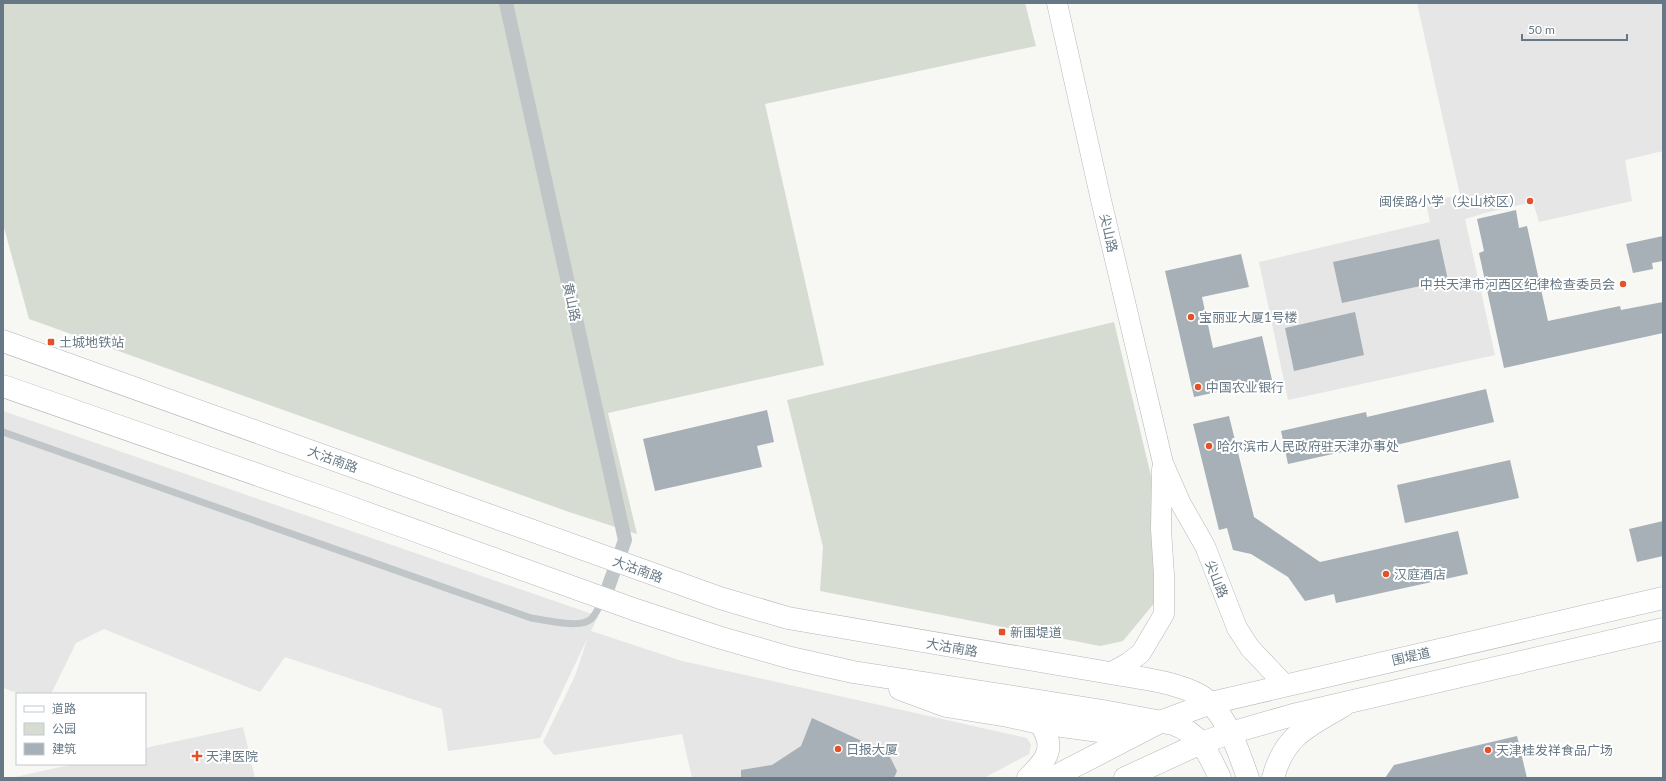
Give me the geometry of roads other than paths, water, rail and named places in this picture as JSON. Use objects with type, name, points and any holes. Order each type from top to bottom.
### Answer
[{"type":"main road","name":"尖山路","points":[[1057,3],[1162,463],[1181,504],[1205,546],[1237,628],[1250,648],[1286,686]]},
{"type":"main road","name":"大沽南路","points":[[3,341],[720,598],[788,618],[1110,673],[1163,683],[1185,689],[1205,698],[1218,712],[1230,733],[1248,778]]},
{"type":"main road","points":[[3,386],[338,503],[604,599],[718,637],[791,658],[853,672],[1162,721],[1183,728],[1194,735],[1201,743],[1220,778]]},
{"type":"main road","name":"尖山路","points":[[1110,673],[1128,663],[1141,653],[1164,614],[1164,575],[1161,529],[1162,463]]},
{"type":"main road","name":"围堤道","points":[[1162,721],[1211,703],[1663,598]]},
{"type":"main road","points":[[1125,778],[1201,743],[1230,733],[1350,702],[1663,630]]},
{"type":"main road","points":[[853,672],[946,706],[1040,723],[1099,732],[1124,731],[1162,721]]},
{"type":"main road","points":[[1273,778],[1282,754],[1297,734],[1311,724],[1350,702]]},
{"type":"main road","points":[[1052,778],[1162,721]]},
{"type":"main road","points":[[1028,778],[1046,758],[1050,744],[1046,732],[1040,723]]},
{"type":"street","name":"黄山路","points":[[506,3],[624,540],[618,562],[604,599]]},
{"type":"lane","points":[[3,432],[532,618],[560,623],[580,624],[591,620],[604,599]]},
{"type":"place","name":"闽侯路小学（尖山校区）","points":[[1530,201]]},
{"type":"place","name":"中共天津市河西区纪律检查委员会","points":[[1623,284]]},
{"type":"place","name":"宝丽亚大厦1号楼","points":[[1191,317]]},
{"type":"place","name":"土城地铁站","points":[[51,342]]},
{"type":"place","name":"中国农业银行","points":[[1198,387]]},
{"type":"place","name":"哈尔滨市人民政府驻天津办事处","points":[[1209,446]]},
{"type":"place","name":"汉庭酒店","points":[[1386,574]]},
{"type":"place","name":"新围堤道","points":[[1002,632]]},
{"type":"place","name":"日报大厦","points":[[838,749]]},
{"type":"place","name":"天津桂发祥食品广场","points":[[1488,750]]},
{"type":"place","name":"天津医院","points":[[197,756]]}]
